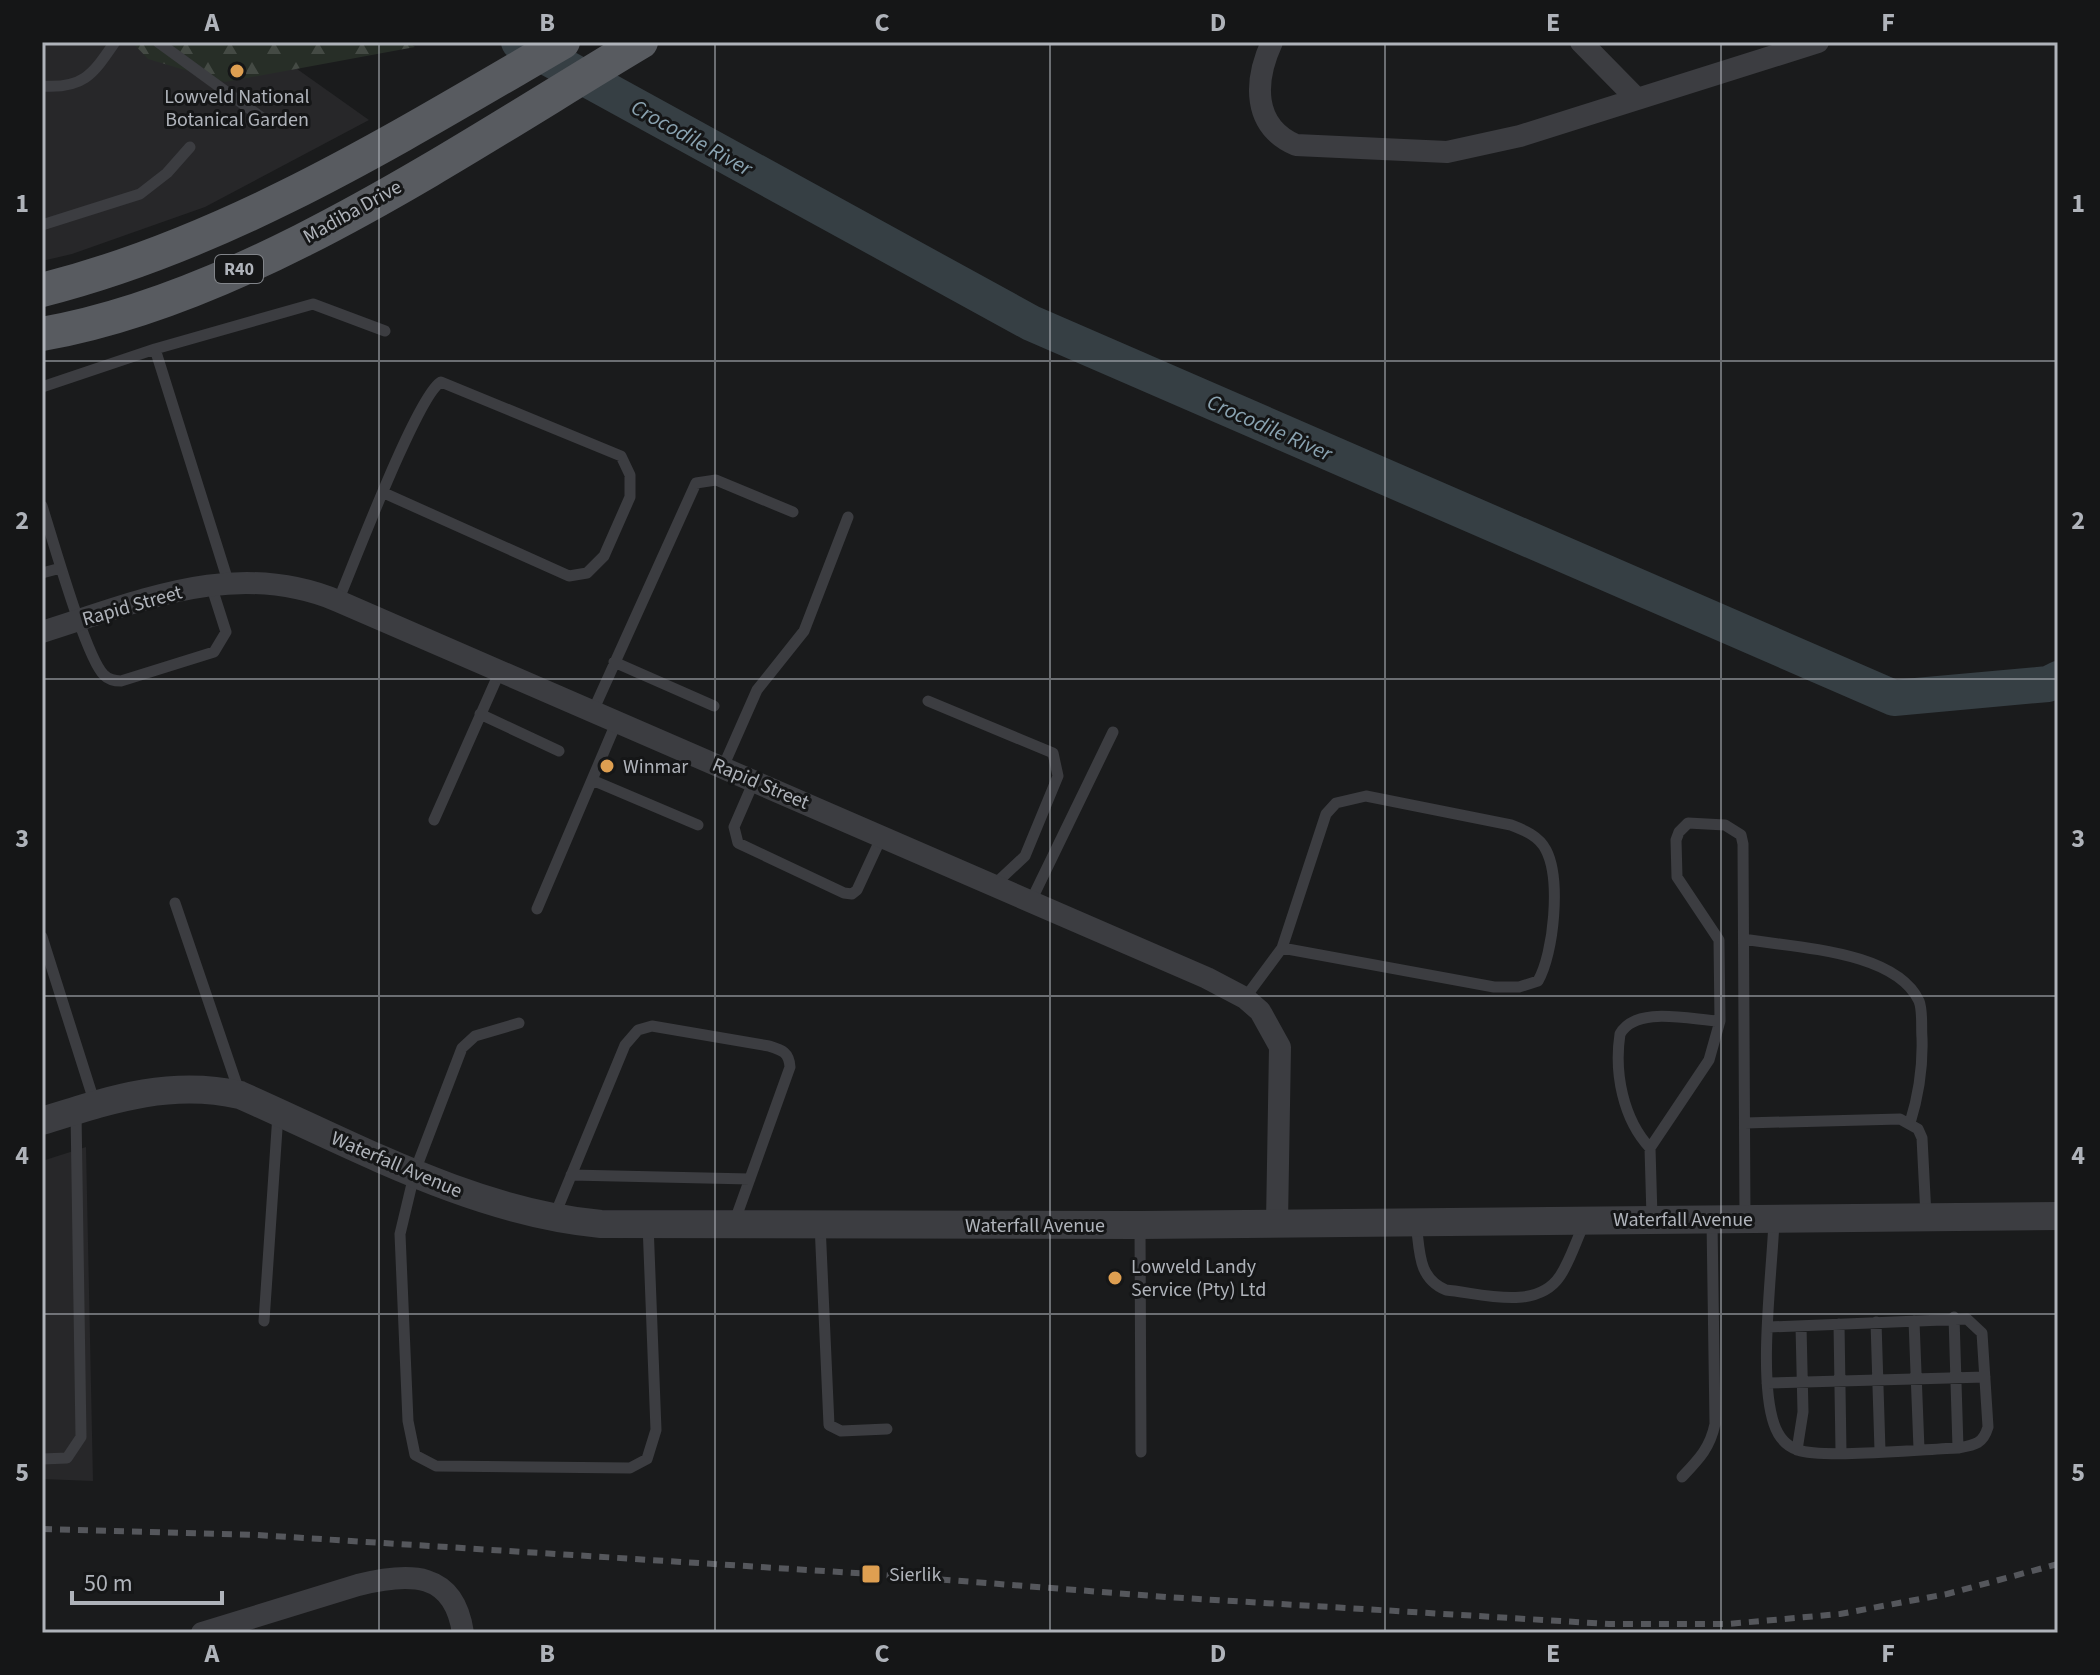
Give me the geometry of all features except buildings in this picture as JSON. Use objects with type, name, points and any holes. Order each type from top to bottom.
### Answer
[{"type":"main road","name":"Madiba Drive","points":[[42,290],[132,265],[253,214],[396,139],[563,42]]},
{"type":"main road","name":"Madiba Drive","points":[[42,334],[96,323],[222,277],[358,209],[641,42]]},
{"type":"street","points":[[1272,42],[1259,84],[1261,107],[1268,126],[1281,139],[1296,145],[1447,152],[1520,136],[1818,42]]},
{"type":"street","points":[[1581,42],[1637,99]]},
{"type":"street","name":"Rapid Street","points":[[42,632],[219,583],[256,580],[286,585],[338,601],[882,835],[1029,904],[1245,998],[1260,1011],[1280,1047],[1277,1222]]},
{"type":"street","name":"Waterfall Avenue","points":[[42,1121],[85,1107],[172,1088],[214,1089],[240,1095],[498,1206],[553,1219],[648,1223],[1140,1225],[2058,1216]]},
{"type":"street","points":[[202,1633],[383,1578],[424,1580],[442,1587],[456,1604],[463,1633]]},
{"type":"lane","points":[[42,86],[76,84],[89,76],[115,42]]},
{"type":"lane","points":[[158,42],[265,120]]},
{"type":"lane","points":[[42,225],[140,194],[167,173],[190,147]]},
{"type":"lane","points":[[42,387],[155,349],[313,304],[385,331]]},
{"type":"lane","points":[[42,506],[79,620],[103,674],[121,681],[214,652],[220,647],[226,632],[219,583],[155,349]]},
{"type":"lane","points":[[338,601],[384,493],[429,392],[441,382],[459,386],[621,456],[632,483],[630,497],[604,556],[587,573],[569,576],[384,493]]},
{"type":"lane","points":[[593,711],[696,483],[716,480],[793,512]]},
{"type":"lane","points":[[723,767],[757,690],[804,631],[848,517]]},
{"type":"lane","points":[[42,573],[61,568]]},
{"type":"lane","points":[[614,662],[714,706]]},
{"type":"lane","points":[[434,820],[500,671]]},
{"type":"lane","points":[[928,701],[1053,753],[1058,776],[1025,856],[994,886]]},
{"type":"lane","points":[[480,714],[559,751]]},
{"type":"lane","points":[[537,909],[617,721]]},
{"type":"lane","points":[[1029,904],[1113,732]]},
{"type":"lane","points":[[592,780],[698,825]]},
{"type":"lane","points":[[754,780],[734,827],[738,843],[844,893],[857,890],[882,835]]},
{"type":"lane","points":[[1245,998],[1282,948],[1326,814],[1336,803],[1366,796],[1511,825],[1545,847],[1551,864],[1553,943],[1548,964],[1538,981],[1519,987],[1494,987],[1282,948]]},
{"type":"lane","points":[[1652,1219],[1650,1148],[1709,1060],[1720,1021],[1719,940],[1677,877],[1676,840],[1688,823],[1725,825],[1741,835],[1745,1219]]},
{"type":"lane","points":[[175,903],[240,1095]]},
{"type":"lane","points":[[42,937],[85,1107],[81,1437],[67,1458],[42,1459]]},
{"type":"lane","points":[[1744,939],[1870,961],[1903,979],[1920,1003],[1923,1060],[1921,1088],[1910,1123]]},
{"type":"lane","points":[[1650,1148],[1637,1134],[1623,1097],[1619,1043],[1625,1025],[1641,1017],[1720,1021]]},
{"type":"lane","points":[[519,1023],[486,1032],[464,1045],[415,1171],[400,1234],[408,1421],[415,1455],[422,1462],[436,1466],[630,1468],[647,1459],[656,1430],[648,1223]]},
{"type":"lane","points":[[553,1219],[625,1045],[638,1030],[652,1026],[769,1046],[786,1052],[789,1058],[790,1067],[734,1223]]},
{"type":"lane","points":[[264,1321],[278,1112]]},
{"type":"lane","points":[[1745,1123],[1900,1119],[1910,1123],[1922,1138],[1926,1217]]},
{"type":"lane","points":[[571,1175],[750,1179]]},
{"type":"lane","points":[[1769,1327],[1954,1317],[1967,1319],[1982,1333],[1988,1427],[1985,1438],[1978,1445],[1958,1448],[1841,1452],[1797,1450],[1777,1432],[1767,1383],[1769,1327],[1774,1218]]},
{"type":"lane","points":[[1682,1477],[1711,1444],[1715,1424],[1712,1219]]},
{"type":"lane","points":[[1416,1221],[1424,1274],[1435,1285],[1524,1298],[1546,1290],[1559,1277],[1586,1220]]},
{"type":"lane","points":[[820,1223],[829,1425],[841,1431],[887,1429]]},
{"type":"lane","points":[[1140,1225],[1141,1452]]},
{"type":"lane","points":[[1954,1317],[1958,1448]]},
{"type":"lane","points":[[1914,1321],[1919,1449]]},
{"type":"lane","points":[[1876,1322],[1880,1451]]},
{"type":"lane","points":[[1839,1324],[1841,1452]]},
{"type":"lane","points":[[1797,1450],[1802,1429],[1801,1326]]},
{"type":"lane","points":[[1767,1383],[1985,1377]]},
{"type":"shaded area","points":[[42,42],[259,42],[369,120],[205,207],[72,254],[42,261]]},
{"type":"shaded area","points":[[86,1147],[93,1481],[42,1479],[42,1161]]},
{"type":"green space","name":"Lowveld National Botanical Garden","points":[[132,42],[408,42],[415,47],[225,82],[148,59]]},
{"type":"waterway","name":"Crocodile River","points":[[519,42],[1031,323],[1894,698],[2048,684],[2058,679]]},
{"type":"railway","points":[[42,1529],[257,1535],[1609,1624],[1728,1624],[1840,1614],[1947,1594],[2058,1564]]},
{"type":"place","name":"Lowveld National Botanical Garden","points":[[237,71]]},
{"type":"place","name":"Winmar","points":[[607,766]]},
{"type":"place","name":"Lowveld Landy Service (Pty) Ltd","points":[[1115,1278]]},
{"type":"place","name":"Sierlik","points":[[871,1574]]}]
